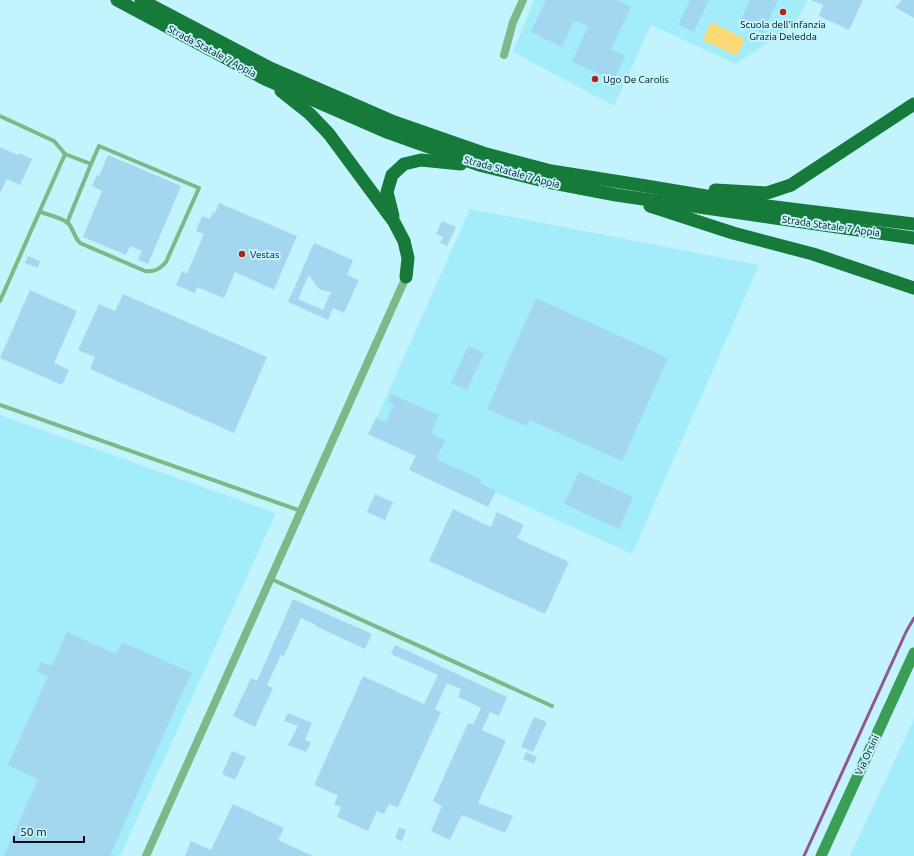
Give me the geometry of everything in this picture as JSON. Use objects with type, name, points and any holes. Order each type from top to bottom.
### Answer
[{"type":"highway","name":"Strada Statale 7 Appia","points":[[117,0],[265,79],[389,133],[479,165],[548,182],[616,195],[914,238]]},
{"type":"highway","name":"Strada Statale 7 Appia","points":[[141,0],[270,68],[394,122],[483,153],[551,171],[767,206],[914,224]]},
{"type":"highway","points":[[265,79],[310,114],[330,134],[394,222],[404,240],[408,258],[406,277]]},
{"type":"highway","points":[[646,186],[767,193],[791,185],[914,104]]},
{"type":"highway","points":[[394,222],[387,192],[392,175],[404,164],[421,160],[479,165]]},
{"type":"highway","points":[[616,195],[733,233],[813,254],[914,288]]},
{"type":"main road","name":"Via Orsini","points":[[821,856],[914,653]]},
{"type":"street","points":[[504,55],[513,22],[523,0]]},
{"type":"street","points":[[146,856],[406,277]]},
{"type":"lane","points":[[0,116],[54,141],[65,154],[91,164]]},
{"type":"lane","points":[[40,212],[67,223],[80,243],[145,271],[151,272],[157,270],[166,262],[199,188],[99,146],[67,223]]},
{"type":"lane","points":[[0,301],[65,154]]},
{"type":"lane","points":[[0,405],[301,512]]},
{"type":"lane","points":[[271,579],[552,706]]},
{"type":"shaded area","name":"Ugo De Carolis","points":[[534,0],[808,0],[794,24],[736,64],[651,25],[614,106],[513,52]]},
{"type":"shaded area","points":[[711,22],[745,39],[737,56],[703,40]]},
{"type":"shaded area","points":[[470,209],[759,265],[632,554],[369,435]]},
{"type":"shaded area","points":[[0,415],[276,513],[120,856],[0,856]]},
{"type":"shaded area","points":[[914,719],[914,856],[850,856]]},
{"type":"building","points":[[546,0],[616,0],[631,7],[611,49],[625,56],[614,80],[572,62],[588,26],[574,20],[562,47],[531,32]]},
{"type":"building","points":[[690,0],[709,0],[694,32],[678,25]]},
{"type":"building","points":[[750,0],[778,0],[763,33],[740,22]]},
{"type":"building","points":[[811,0],[863,0],[849,30],[819,16],[823,5]]},
{"type":"building","points":[[902,0],[914,0],[914,18],[895,7]]},
{"type":"building","points":[[0,147],[32,159],[20,185],[7,179],[0,193]]},
{"type":"building","points":[[108,155],[181,186],[148,264],[138,260],[142,251],[130,246],[126,255],[83,237],[102,191],[92,186],[97,175],[99,176]]},
{"type":"building","name":"Vestas","points":[[219,203],[297,236],[274,290],[235,272],[224,298],[197,287],[195,293],[176,285],[182,271],[187,274],[204,234],[196,231],[202,216],[210,219],[213,212],[215,213]]},
{"type":"building","points":[[442,221],[456,227],[447,246],[440,243],[443,237],[436,234]]},
{"type":"building","points":[[314,243],[353,260],[347,275],[359,280],[344,313],[333,308],[328,320],[288,302]],"holes":[[[309,275],[318,288],[331,292],[323,310],[298,299]]]},
{"type":"building","points":[[28,256],[40,261],[38,268],[25,263]]},
{"type":"building","points":[[30,290],[77,311],[54,363],[69,370],[62,385],[0,358]]},
{"type":"building","points":[[123,294],[267,357],[234,433],[90,369],[95,357],[78,350],[99,304],[115,311]]},
{"type":"building","points":[[536,298],[668,358],[622,461],[530,420],[526,426],[487,409]]},
{"type":"building","points":[[468,346],[484,353],[467,390],[451,383]]},
{"type":"building","points":[[391,394],[439,415],[431,433],[445,440],[436,459],[482,480],[480,483],[496,491],[488,507],[409,470],[416,456],[368,434],[376,418],[386,422],[394,404],[388,401]]},
{"type":"building","points":[[579,472],[633,497],[619,529],[564,504]]},
{"type":"building","points":[[375,494],[393,502],[385,520],[367,512]]},
{"type":"building","points":[[453,509],[491,527],[497,512],[524,525],[517,538],[569,562],[545,614],[429,561]]},
{"type":"building","points":[[293,599],[372,634],[365,649],[301,618],[284,656],[281,655],[267,685],[273,688],[255,727],[233,716],[251,678],[257,681]]},
{"type":"building","points":[[67,632],[116,654],[122,642],[192,673],[110,856],[4,856],[38,779],[8,765],[48,676],[37,672],[41,662],[52,666]]},
{"type":"building","points":[[395,645],[507,697],[499,716],[490,712],[482,730],[506,741],[478,803],[513,816],[505,833],[462,815],[450,840],[431,831],[442,806],[433,801],[468,723],[473,725],[481,708],[458,697],[461,689],[447,683],[435,709],[441,712],[398,807],[389,804],[384,814],[377,811],[368,831],[337,817],[341,807],[334,804],[338,796],[315,785],[363,676],[424,704],[438,675],[391,654]]},
{"type":"building","points":[[288,713],[312,723],[305,740],[311,742],[306,752],[288,745],[298,726],[284,721]]},
{"type":"building","points":[[534,717],[547,722],[533,752],[521,747]]},
{"type":"building","points":[[232,751],[246,757],[235,780],[222,774]]},
{"type":"building","points":[[526,752],[537,757],[534,764],[523,759]]},
{"type":"building","points":[[233,804],[284,828],[278,840],[313,856],[185,856],[191,841],[211,850]]},
{"type":"building","points":[[399,827],[406,830],[402,841],[395,838]]},
{"type":"waterway","points":[[804,856],[906,632],[914,618]]},
{"type":"place","name":"Scuola dell'infanzia Grazia Deledda","points":[[783,12]]},
{"type":"place","name":"Ugo De Carolis","points":[[595,79]]},
{"type":"place","name":"Vestas","points":[[242,254]]}]
